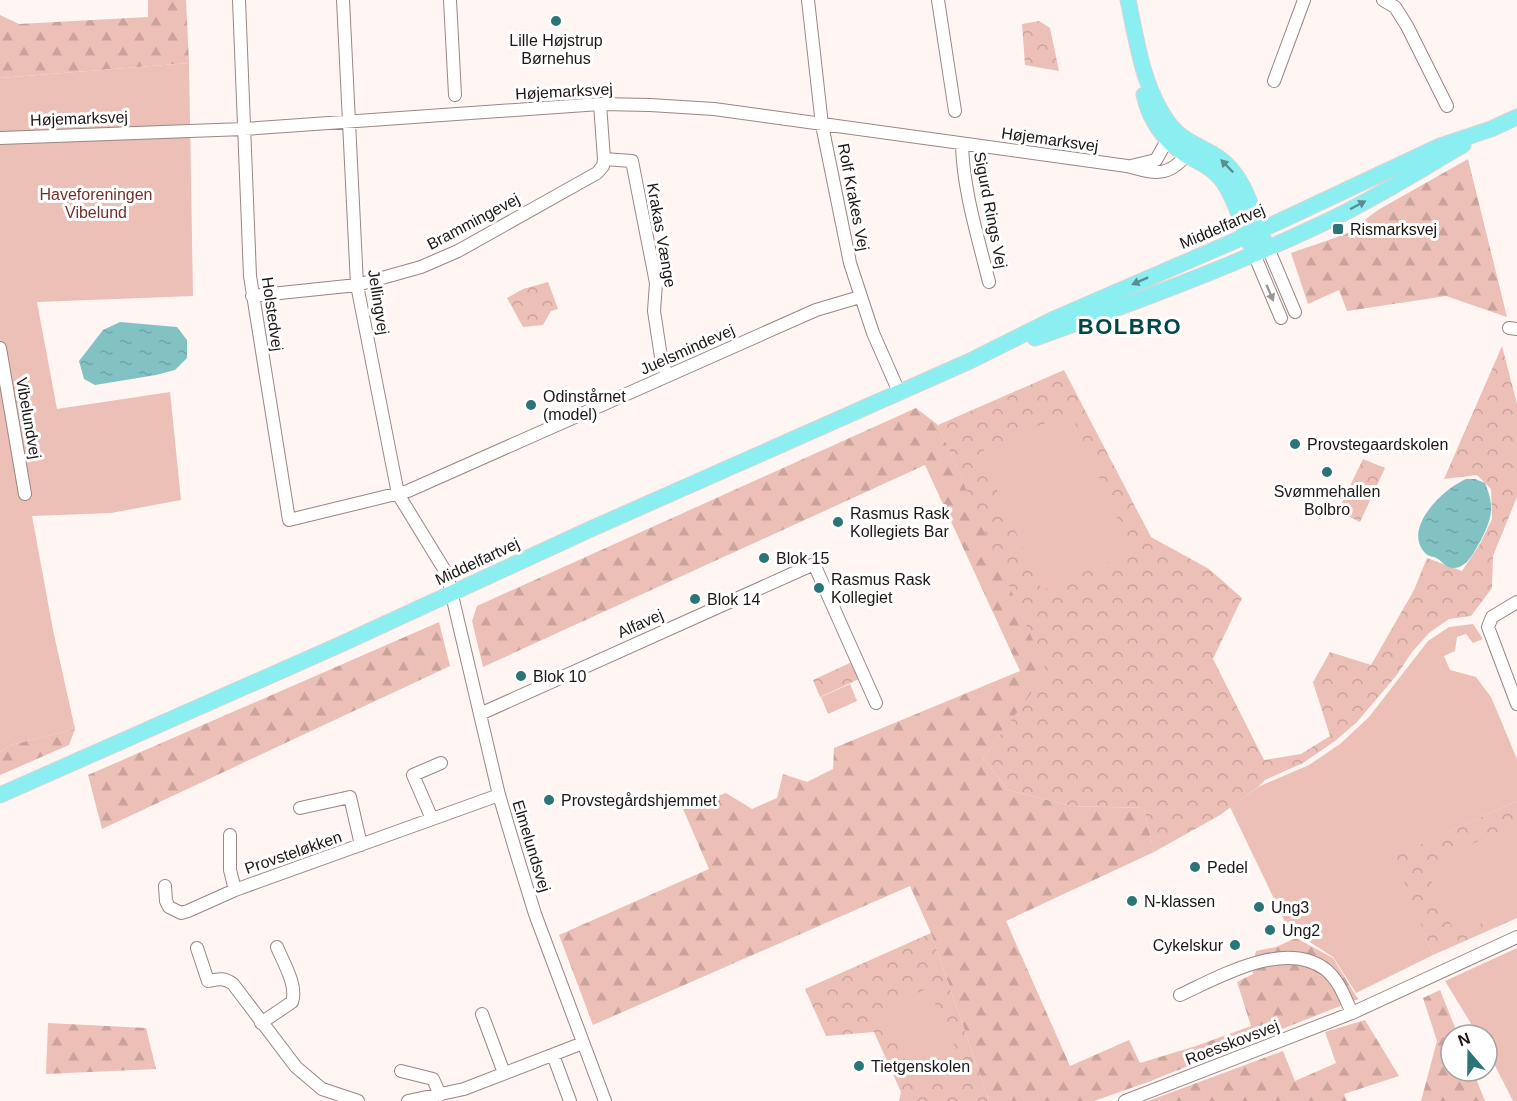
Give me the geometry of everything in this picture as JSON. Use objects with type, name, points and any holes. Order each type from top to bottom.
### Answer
[{"type":"main road","points":[[1128,0],[1147,107],[1154,122],[1221,179],[1257,238],[1417,149],[1440,146]]},
{"type":"main road","name":"Middelfartvej","points":[[0,795],[970,361],[1054,319],[1257,238],[1334,218],[1491,129],[1517,117]]},
{"type":"main road","name":"Middelfartvej","points":[[970,361],[1130,304],[1371,179],[1440,146],[1491,129]]},
{"type":"street","name":"Holstedvej","points":[[239,0],[252,296],[290,520],[398,494]]},
{"type":"street","name":"Jellingvej","points":[[343,0],[357,285],[398,494],[447,573],[452,592]]},
{"type":"street","points":[[450,0],[455,95]]},
{"type":"street","name":"Rolf Krakes Vej","points":[[808,0],[822,125],[850,263],[873,333],[900,392]]},
{"type":"street","points":[[938,0],[955,111]]},
{"type":"street","points":[[1274,81],[1304,0]]},
{"type":"street","points":[[1383,0],[1399,4],[1407,26],[1448,106]]},
{"type":"street","name":"Højemarksvej","points":[[0,138],[244,129],[600,104],[710,109],[1127,166],[1153,173],[1162,172],[1179,164],[1183,145],[1163,146],[1156,160],[1127,166]]},
{"type":"street","points":[[600,104],[604,159]]},
{"type":"street","name":"Sigurd Rings Vej","points":[[962,144],[974,223],[989,282]]},
{"type":"street","name":"Brammingevej","points":[[252,296],[357,285],[421,267],[458,251],[597,173],[603,166],[604,159]]},
{"type":"street","name":"Krakas Vænge","points":[[604,159],[632,161],[656,283],[654,311],[661,357],[667,376]]},
{"type":"street","points":[[1257,238],[1295,312]]},
{"type":"street","points":[[1257,238],[1281,318]]},
{"type":"street","name":"Juelsmindevej","points":[[398,494],[465,467],[816,310],[860,297]]},
{"type":"street","name":"Vibelundvej","points":[[0,348],[25,494]]},
{"type":"street","name":"Alfavej","points":[[480,714],[814,564],[876,703]]},
{"type":"street","name":"Elmelundsvej","points":[[452,592],[499,795],[535,914],[605,1101]]},
{"type":"street","points":[[1517,602],[1492,617],[1488,622],[1489,631],[1517,704]]},
{"type":"street","points":[[432,819],[413,775],[441,763]]},
{"type":"street","name":"Provsteløkken","points":[[165,886],[166,901],[169,907],[181,913],[236,890],[499,795]]},
{"type":"street","name":"Provsteløkken","points":[[300,808],[350,797],[361,845]]},
{"type":"street","name":"Provsteløkken","points":[[230,835],[230,870],[236,890]]},
{"type":"street","name":"Roesskovsvej","points":[[1125,1101],[1352,1013],[1517,938]]},
{"type":"street","points":[[261,1023],[292,1002],[294,996],[278,946]]},
{"type":"street","points":[[197,948],[208,981],[227,979],[285,1056],[308,1078],[332,1093],[358,1101]]},
{"type":"street","points":[[1180,995],[1254,963],[1294,958],[1312,962],[1326,970],[1338,983],[1352,1013]]},
{"type":"street","points":[[482,1014],[504,1073]]},
{"type":"street","points":[[408,1101],[440,1095],[583,1043]]},
{"type":"street","points":[[553,1055],[570,1101]]},
{"type":"street","points":[[401,1071],[433,1079],[440,1095]]},
{"type":"green space","points":[[148,0],[186,0],[189,63],[0,78],[0,15],[19,24],[148,17]]},
{"type":"green space","points":[[1039,21],[1050,28],[1059,71],[1025,65],[1022,24]]},
{"type":"green space","name":"Haveforeningen Vibelund","points":[[189,63],[193,296],[37,302],[57,409],[170,392],[181,500],[111,513],[32,516],[53,630],[75,729],[10,745],[0,752],[0,78]]},
{"type":"green space","points":[[1468,159],[1507,317],[1446,296],[1347,311],[1339,290],[1308,304],[1291,253],[1346,234],[1378,210]]},
{"type":"green space","points":[[548,282],[558,309],[551,311],[543,325],[523,327],[507,298],[523,289]]},
{"type":"green space","points":[[1502,346],[1517,404],[1517,497],[1493,556],[1492,588],[1471,616],[1449,619],[1429,633],[1357,722],[1335,741],[1303,763],[1265,780],[1220,815],[1154,852],[1144,808],[1071,806],[1008,790],[983,758],[1047,672],[938,425],[1064,370],[1151,537],[1209,569],[1242,598],[1213,659],[1264,760],[1301,754],[1330,736],[1313,682],[1330,652],[1371,665],[1414,590],[1427,558],[1462,571],[1480,544],[1492,519],[1491,489],[1477,475],[1444,479]]},
{"type":"green space","points":[[916,408],[938,425],[1048,672],[983,758],[1008,790],[1071,806],[1144,808],[1154,852],[1006,921],[1070,1066],[1129,1040],[1140,1063],[1251,1026],[1237,982],[1253,974],[1252,966],[1256,951],[1276,947],[1296,938],[1333,958],[1358,999],[1094,1101],[989,1101],[931,933],[910,886],[593,1025],[559,935],[709,869],[683,809],[726,793],[752,809],[777,798],[783,774],[807,782],[833,769],[834,748],[1020,671],[925,465],[483,667],[472,621],[477,606]]},
{"type":"green space","points":[[1070,412],[1132,551],[1042,591],[980,452]]},
{"type":"green space","points":[[1363,459],[1385,468],[1360,522],[1338,511]]},
{"type":"green space","points":[[439,622],[450,666],[102,829],[88,775]]},
{"type":"green space","points":[[1473,624],[1483,639],[1473,643],[1466,634],[1457,637],[1455,651],[1444,656],[1450,670],[1476,677],[1491,697],[1517,759],[1517,801],[1394,856],[1433,955],[1356,993],[1333,957],[1288,928],[1230,807],[1260,786],[1309,765],[1340,744],[1369,717],[1428,641],[1449,627]]},
{"type":"green space","points":[[852,662],[859,679],[820,697],[813,680]]},
{"type":"green space","points":[[850,684],[857,701],[828,714],[821,697]]},
{"type":"green space","points":[[75,729],[69,745],[0,775],[0,752],[10,745]]},
{"type":"green space","points":[[1517,801],[1517,918],[1433,955],[1393,856]]},
{"type":"green space","points":[[1513,825],[1517,832],[1517,907],[1456,935],[1424,866]]},
{"type":"green space","points":[[931,933],[989,1101],[899,1101],[901,1092],[874,1032],[826,1036],[805,989]]},
{"type":"green space","points":[[1517,948],[1517,1101],[1513,1101],[1499,1074],[1499,1023],[1471,1023],[1445,981]]},
{"type":"green space","points":[[928,988],[960,1058],[914,1079],[882,1009]]},
{"type":"green space","points":[[1440,990],[1453,1023],[1439,1023],[1439,1083],[1478,1083],[1485,1101],[1421,1101],[1437,1041],[1423,998]]},
{"type":"green space","points":[[1365,1020],[1399,1076],[1344,1094],[1347,1101],[1148,1101],[1283,1051],[1295,1081],[1336,1063],[1325,1032]]},
{"type":"green space","points":[[48,1023],[146,1028],[156,1069],[46,1074]]},
{"type":"water","points":[[120,322],[177,327],[187,340],[187,358],[175,370],[156,375],[95,385],[84,379],[79,361],[103,330]]},
{"type":"water","points":[[1466,479],[1475,479],[1485,483],[1491,506],[1490,519],[1470,558],[1462,565],[1451,568],[1425,553],[1419,543],[1418,532],[1428,510],[1437,500]]},
{"type":"place","name":"Lille Højstrup Børnehus","points":[[556,21]]},
{"type":"place","name":"Rismarksvej","points":[[1338,229]]},
{"type":"place","name":"Odinstårnet (model)","points":[[531,405]]},
{"type":"place","name":"Provstegaardskolen","points":[[1295,444]]},
{"type":"place","name":"Svømmehallen Bolbro","points":[[1327,472]]},
{"type":"place","name":"Rasmus Rask Kollegiets Bar","points":[[838,522]]},
{"type":"place","name":"Blok 15","points":[[764,558]]},
{"type":"place","name":"Rasmus Rask Kollegiet","points":[[819,588]]},
{"type":"place","name":"Blok 14","points":[[695,599]]},
{"type":"place","name":"Blok 10","points":[[521,676]]},
{"type":"place","name":"Provstegårdshjemmet","points":[[549,800]]},
{"type":"place","name":"Pedel","points":[[1195,867]]},
{"type":"place","name":"N-klassen","points":[[1132,901]]},
{"type":"place","name":"Ung3","points":[[1259,907]]},
{"type":"place","name":"Ung2","points":[[1270,930]]},
{"type":"place","name":"Cykelskur","points":[[1235,945]]},
{"type":"place","name":"Tietgenskolen","points":[[859,1066]]},
{"type":"district","name":"BOLBRO","points":[[1130,326]]}]
